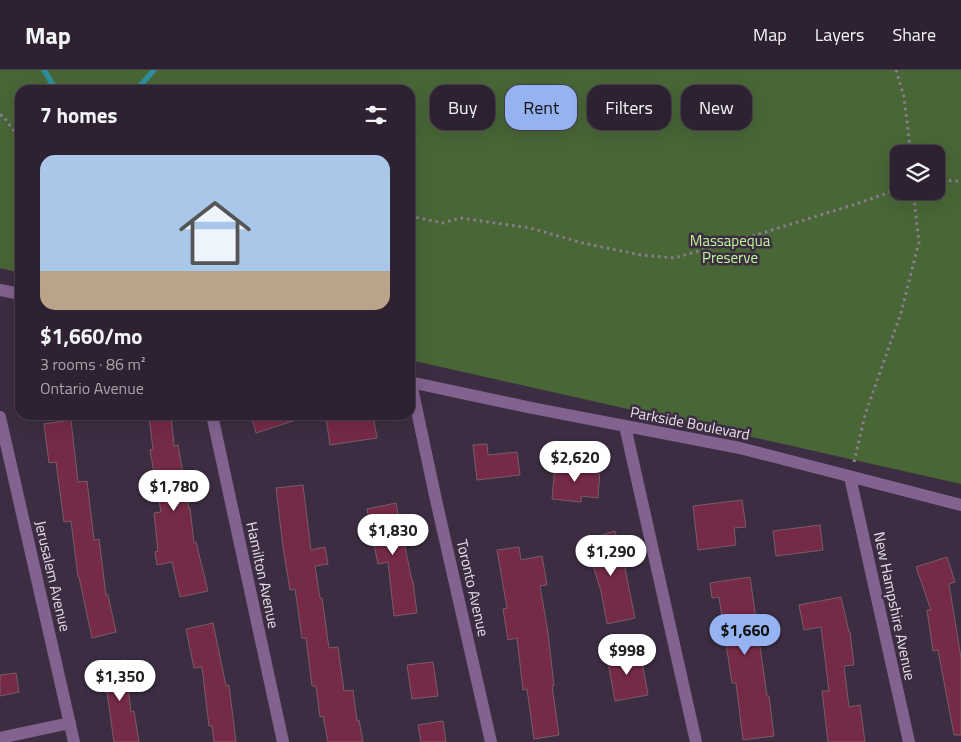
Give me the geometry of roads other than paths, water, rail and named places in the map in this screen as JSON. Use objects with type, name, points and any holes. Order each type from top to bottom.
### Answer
[{"type":"street","points":[[0,290],[15,293]]},
{"type":"street","name":"Parkside Boulevard","points":[[415,383],[532,408],[740,448],[961,505]]},
{"type":"street","name":"Toronto Avenue","points":[[415,405],[491,742]]},
{"type":"street","name":"Jerusalem Avenue","points":[[0,417],[74,742]]},
{"type":"street","name":"Hamilton Avenue","points":[[213,420],[283,742]]},
{"type":"street","points":[[626,426],[696,742]]},
{"type":"street","name":"New Hampshire Avenue","points":[[850,477],[909,742]]},
{"type":"street","points":[[0,738],[70,723]]},
{"type":"waterway","points":[[44,70],[53,85]]},
{"type":"waterway","points":[[141,85],[154,70]]},
{"type":"park label","name":"Massapequa Preserve","points":[[730,248]]}]
